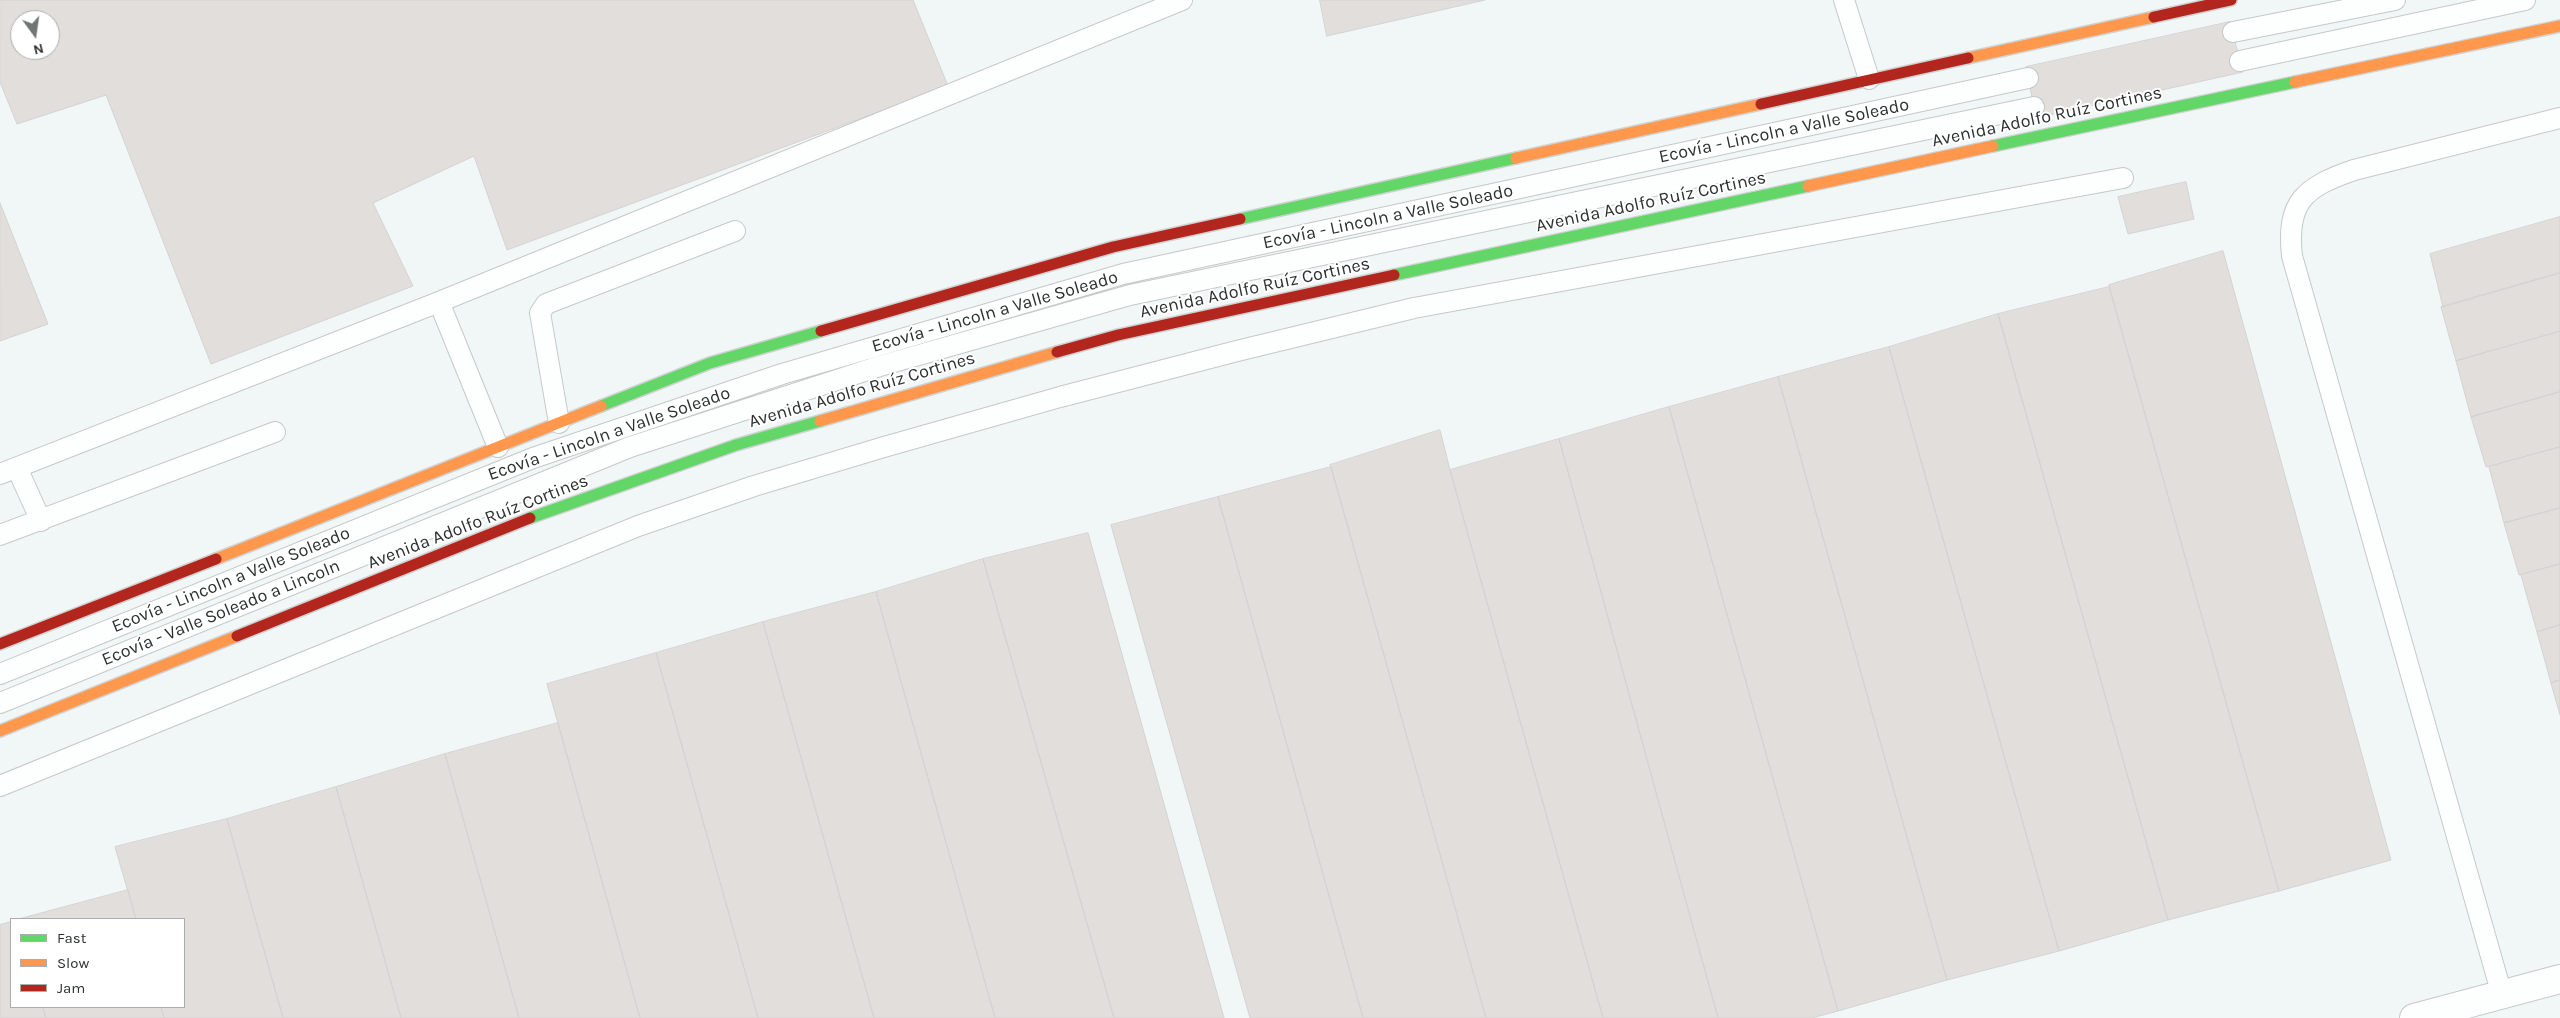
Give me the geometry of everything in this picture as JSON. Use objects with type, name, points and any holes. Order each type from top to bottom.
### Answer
[{"type":"main road","points":[[0,644],[710,363],[1113,247],[2231,0]]},
{"type":"main road","name":"Avenida Adolfo Ruíz Cortines","points":[[0,731],[538,515],[736,445],[1118,335],[2560,26]]},
{"type":"street","points":[[2414,1018],[2560,980]]},
{"type":"lane","points":[[41,521],[9,471],[439,302],[1182,0]]},
{"type":"lane","points":[[1844,0],[1868,79]]},
{"type":"lane","points":[[2233,32],[2395,0]]},
{"type":"lane","points":[[2240,61],[2525,0]]},
{"type":"lane","name":"Ecovía - Lincoln a Valle Soleado","points":[[0,674],[533,458],[782,374],[1123,274],[2028,78]]},
{"type":"lane","name":"Ecovía - Valle Soleado a Lincoln","points":[[0,703],[630,447],[880,366],[1130,295],[2034,108]]},
{"type":"lane","points":[[2502,995],[2292,256],[2290,234],[2293,212],[2306,194],[2324,180],[2354,170],[2560,118]]},
{"type":"lane","points":[[0,786],[638,526],[754,486],[912,439],[1237,350],[1414,308],[2124,178]]},
{"type":"lane","points":[[559,423],[540,313],[546,304],[735,231]]},
{"type":"lane","points":[[439,302],[498,448]]},
{"type":"lane","points":[[0,535],[275,432]]},
{"type":"building","points":[[0,0],[913,0],[948,86],[507,250],[474,156],[373,203],[413,286],[211,364],[106,95],[17,124],[0,82]]},
{"type":"building","points":[[1320,0],[1485,0],[1327,36]]},
{"type":"building","points":[[2230,22],[2243,72],[2036,118],[2026,67]]},
{"type":"building","points":[[2186,182],[2194,219],[2128,234],[2118,197]]},
{"type":"building","points":[[0,203],[48,324],[0,341]]},
{"type":"building","points":[[2560,217],[2560,273],[2443,307],[2430,254]]},
{"type":"building","points":[[2223,251],[2391,860],[2279,891],[2109,285]]},
{"type":"building","points":[[2560,273],[2560,331],[2456,361],[2441,307]]},
{"type":"building","points":[[2109,287],[2279,891],[2168,920],[1998,314]]},
{"type":"building","points":[[1998,314],[2168,920],[2059,951],[1889,347]]},
{"type":"building","points":[[2560,332],[2560,392],[2471,417],[2456,361]]},
{"type":"building","points":[[1889,347],[2059,951],[1947,980],[1778,377]]},
{"type":"building","points":[[1778,377],[1947,980],[1838,1011],[1669,407]]},
{"type":"building","points":[[2560,392],[2560,447],[2486,467],[2471,417]]},
{"type":"building","points":[[1669,407],[1838,1011],[1812,1018],[1718,1018],[1559,439]]},
{"type":"building","points":[[1440,430],[1603,1018],[1486,1018],[1330,465]]},
{"type":"building","points":[[1559,439],[1718,1018],[1603,1018],[1450,470]]},
{"type":"building","points":[[2560,447],[2560,508],[2504,523],[2489,467]]},
{"type":"building","points":[[1331,467],[1486,1018],[1363,1018],[1218,497]]},
{"type":"building","points":[[1218,497],[1363,1018],[1250,1018],[1111,525]]},
{"type":"building","points":[[2560,508],[2560,564],[2519,575],[2504,523]]},
{"type":"building","points":[[1088,533],[1224,1018],[1114,1018],[983,559]]},
{"type":"building","points":[[983,559],[1114,1018],[995,1018],[876,592]]},
{"type":"building","points":[[2560,564],[2560,625],[2537,632],[2521,575]]},
{"type":"building","points":[[876,592],[995,1018],[874,1018],[763,622]]},
{"type":"building","points":[[763,622],[874,1018],[758,1018],[656,653]]},
{"type":"building","points":[[2560,625],[2560,680],[2551,683],[2537,632]]},
{"type":"building","points":[[656,653],[758,1018],[640,1018],[547,684]]},
{"type":"building","points":[[2560,680],[2560,715],[2551,683]]},
{"type":"building","points":[[558,723],[640,1018],[519,1018],[445,754]]},
{"type":"building","points":[[445,754],[519,1018],[401,1018],[336,787]]},
{"type":"building","points":[[336,787],[401,1018],[283,1018],[227,819]]},
{"type":"building","points":[[227,819],[283,1018],[164,1018],[161,1008],[185,1008],[185,918],[136,918],[115,847]]},
{"type":"building","points":[[128,890],[136,918],[23,918]]},
{"type":"building","points":[[10,922],[10,1008],[43,1008],[46,1018],[0,1018],[0,925]]},
{"type":"building","points":[[43,1008],[161,1008],[164,1018],[46,1018]]},
{"type":"traffic: fast","points":[[1993,146],[2295,82]]},
{"type":"traffic: fast","points":[[1240,219],[1516,158]]},
{"type":"traffic: fast","points":[[1394,275],[1808,186]]},
{"type":"traffic: fast","points":[[601,406],[710,363],[821,331]]},
{"type":"traffic: fast","points":[[530,518],[736,445],[820,421]]},
{"type":"traffic: slow","points":[[1968,58],[2154,17]]},
{"type":"traffic: slow","points":[[2295,82],[2560,26]]},
{"type":"traffic: slow","points":[[1516,158],[1761,104]]},
{"type":"traffic: slow","points":[[1808,186],[1993,146]]},
{"type":"traffic: slow","points":[[820,421],[1057,352]]},
{"type":"traffic: slow","points":[[216,559],[601,406]]},
{"type":"traffic: slow","points":[[0,731],[237,636]]},
{"type":"traffic: jam","points":[[2154,17],[2231,0]]},
{"type":"traffic: jam","points":[[1761,104],[1968,58]]},
{"type":"traffic: jam","points":[[821,331],[1113,247],[1240,219]]},
{"type":"traffic: jam","points":[[1057,352],[1118,335],[1394,275]]},
{"type":"traffic: jam","points":[[237,636],[530,518]]},
{"type":"traffic: jam","points":[[0,644],[216,559]]}]
